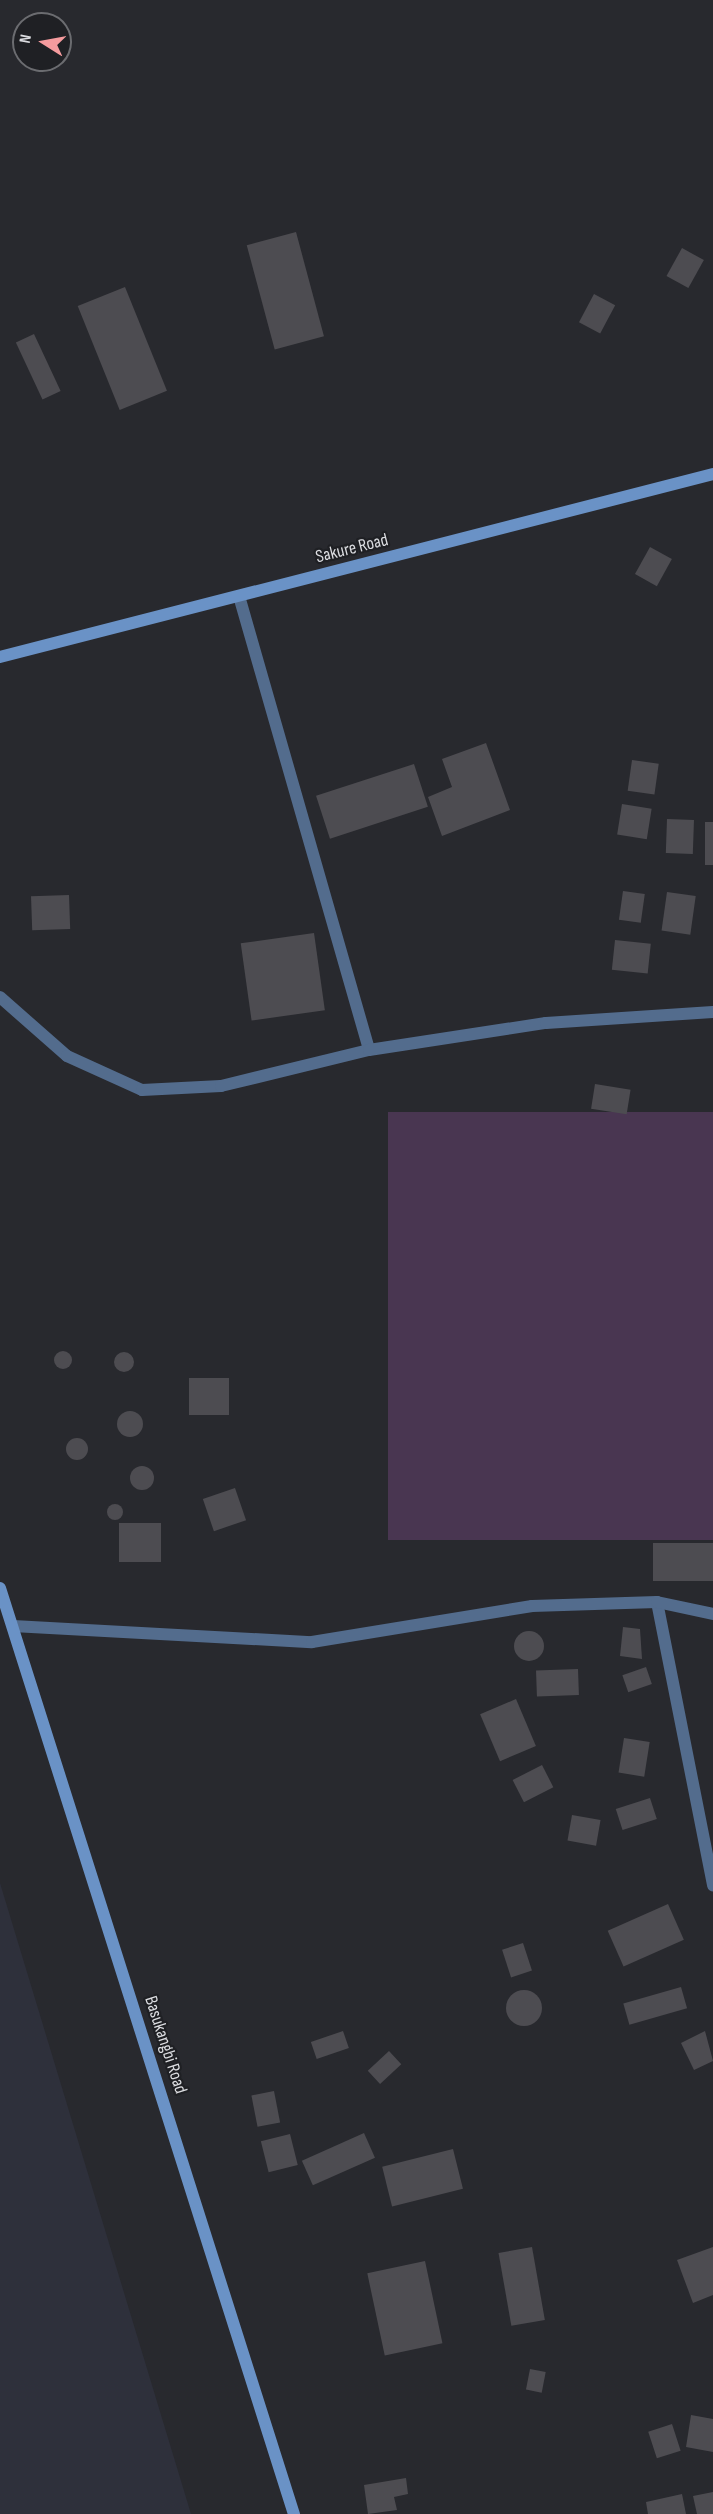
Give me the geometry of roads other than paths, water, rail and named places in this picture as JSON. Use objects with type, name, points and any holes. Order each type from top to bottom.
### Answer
[{"type":"street","name":"Sakure Road","points":[[0,657],[713,474]]},
{"type":"street","points":[[239,596],[369,1050]]},
{"type":"street","points":[[0,997],[67,1056],[142,1090],[221,1086],[369,1050],[546,1023],[713,1012]]},
{"type":"street","name":"Basukangbi Road","points":[[0,1588],[294,2514]]},
{"type":"street","points":[[13,1626],[312,1641],[532,1606],[657,1602],[713,1614]]},
{"type":"street","points":[[657,1602],[713,1886]]}]
